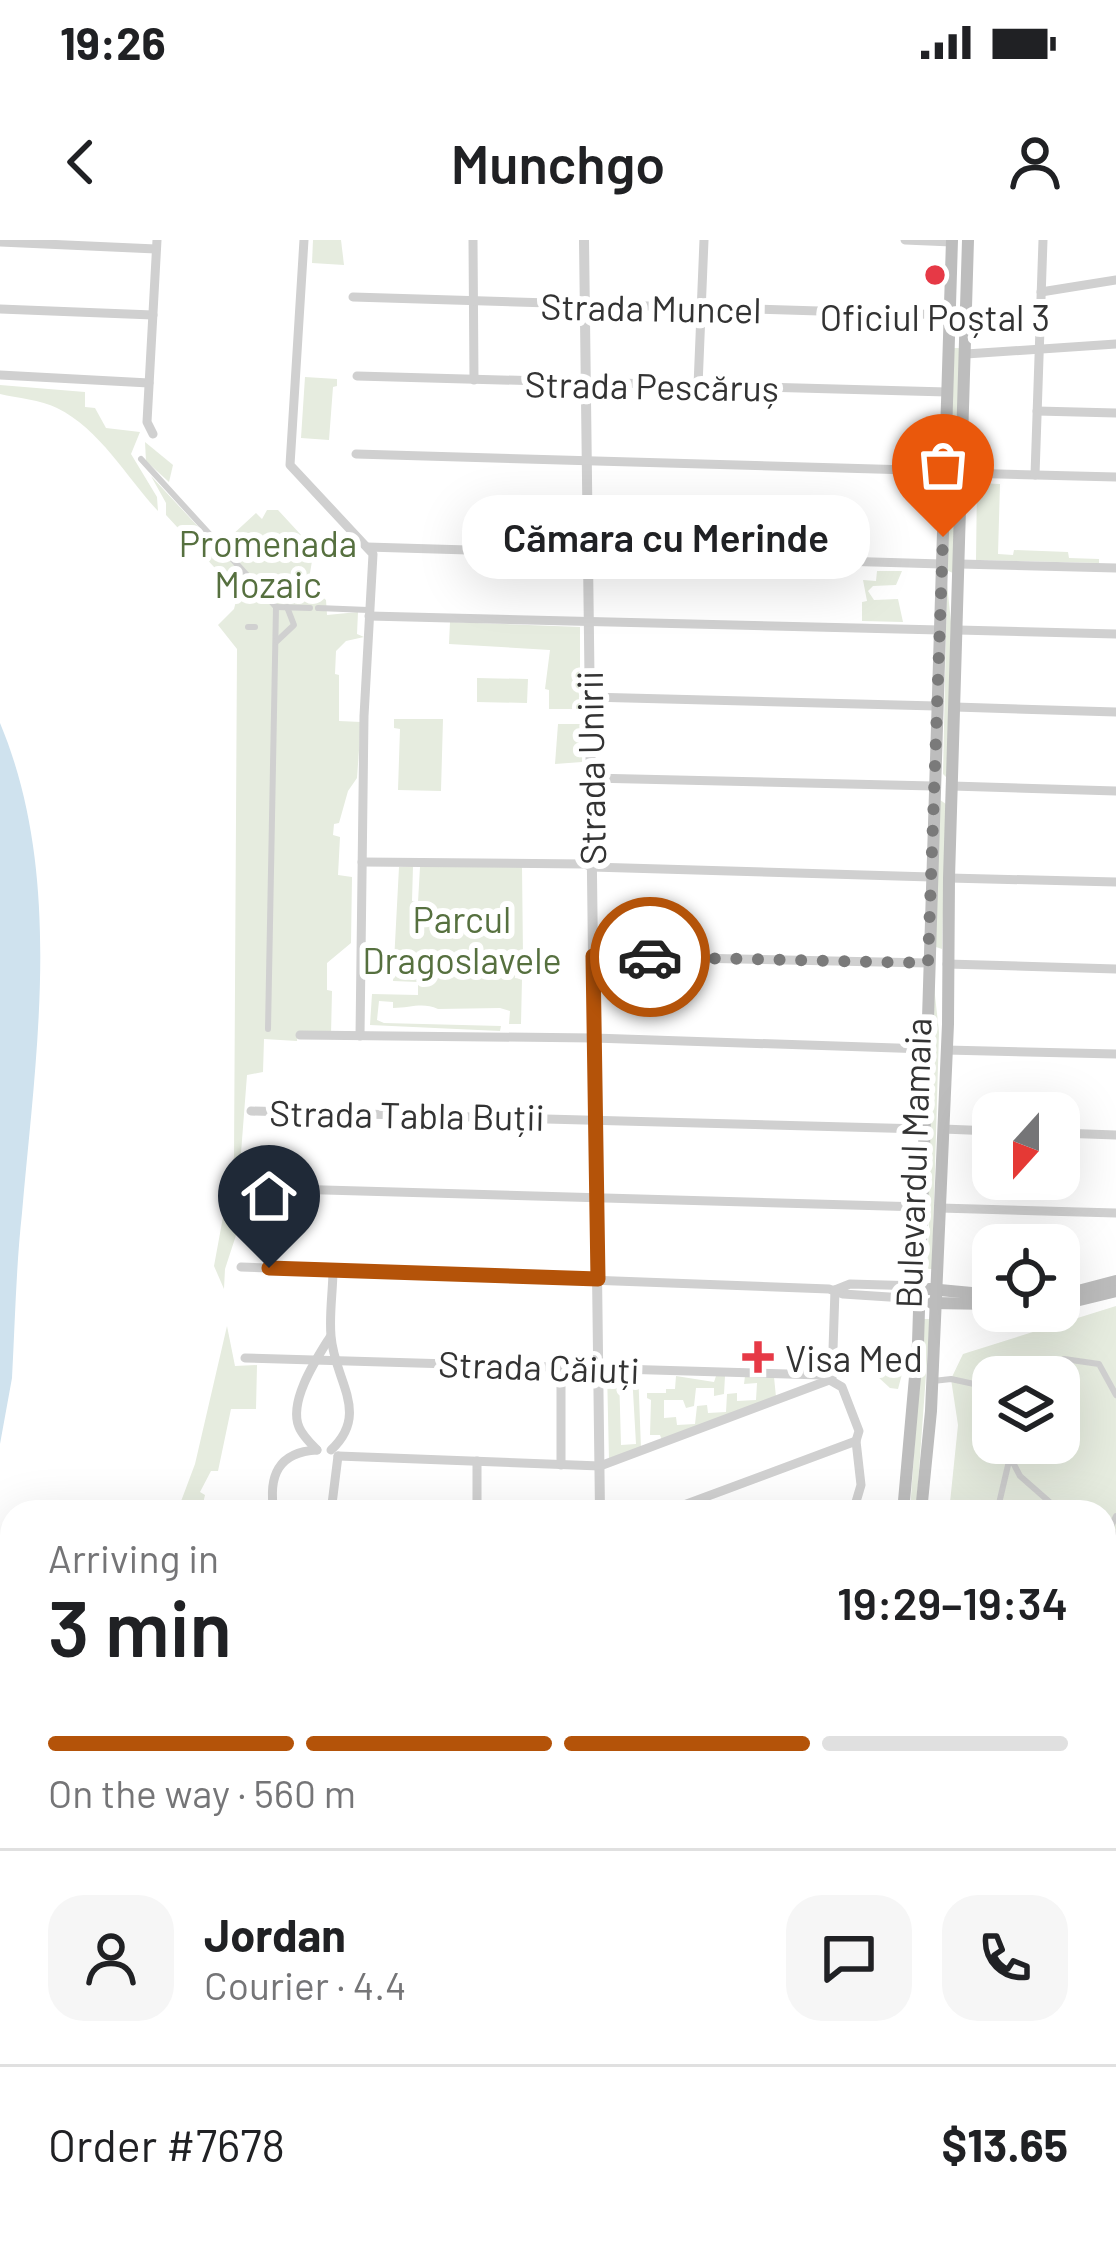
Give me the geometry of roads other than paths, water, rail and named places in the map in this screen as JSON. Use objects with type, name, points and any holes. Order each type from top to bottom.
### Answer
[{"type":"main road","name":"Bulevardul Mamaia","points":[[922,1500],[933,1381],[948,1024],[970,240]]},
{"type":"main road","name":"Bulevardul Mamaia","points":[[904,1500],[920,1293],[952,241]]},
{"type":"main road","points":[[944,506],[952,529],[961,533]]},
{"type":"main road","points":[[942,570],[952,581],[958,630]]},
{"type":"main road","points":[[935,728],[940,789],[942,796],[951,792]]},
{"type":"main road","points":[[928,957],[936,950],[943,954],[948,1024]]},
{"type":"main road","points":[[1080,1294],[1116,1281]]},
{"type":"main road","points":[[1080,1297],[1116,1291]]},
{"type":"main road","points":[[920,1293],[972,1299]]},
{"type":"street","points":[[304,240],[290,465],[373,554],[360,1036]]},
{"type":"street","points":[[473,240],[474,380]]},
{"type":"street","name":"Strada Unirii","points":[[584,240],[600,1500]]},
{"type":"street","points":[[698,386],[704,240]]},
{"type":"street","points":[[905,240],[952,241]]},
{"type":"street","points":[[1036,475],[1042,240]]},
{"type":"street","points":[[0,242],[156,245],[147,422],[153,434]]},
{"type":"street","points":[[1041,292],[1116,280]]},
{"type":"street","name":"Strada Muncel","points":[[353,297],[950,315]]},
{"type":"street","points":[[0,309],[153,315]]},
{"type":"street","points":[[966,354],[1116,344]]},
{"type":"street","points":[[0,375],[149,383]]},
{"type":"street","name":"Strada Pescăruș","points":[[357,376],[947,392]]},
{"type":"street","points":[[1037,411],[1116,413]]},
{"type":"street","points":[[356,454],[945,471]]},
{"type":"street","points":[[141,459],[277,607],[268,1029]]},
{"type":"street","points":[[962,473],[1116,477]]},
{"type":"street","points":[[367,547],[942,570]]},
{"type":"street","points":[[960,564],[1116,568]]},
{"type":"street","points":[[277,607],[940,630]]},
{"type":"street","points":[[276,642],[294,625],[287,607]]},
{"type":"street","points":[[265,628],[276,628]]},
{"type":"street","points":[[958,630],[1116,634]]},
{"type":"street","points":[[590,697],[936,706]]},
{"type":"street","points":[[955,707],[1116,712]]},
{"type":"street","points":[[591,778],[933,786]]},
{"type":"street","points":[[951,792],[1116,791]]},
{"type":"street","points":[[362,862],[585,864],[931,877]]},
{"type":"street","points":[[949,878],[1116,882]]},
{"type":"street","points":[[593,956],[928,957]]},
{"type":"street","points":[[947,964],[1116,969]]},
{"type":"street","points":[[300,1035],[926,1048]]},
{"type":"street","points":[[946,1050],[1116,1054]]},
{"type":"street","name":"Strada Tabla Buții","points":[[251,1111],[923,1129]]},
{"type":"street","points":[[943,1130],[972,1131]]},
{"type":"street","points":[[1080,1134],[1116,1135]]},
{"type":"street","points":[[254,1188],[922,1207]]},
{"type":"street","points":[[940,1208],[1116,1213]]},
{"type":"street","points":[[241,1267],[598,1279],[842,1294],[920,1293]]},
{"type":"street","points":[[332,1500],[334,1453],[349,1428],[350,1412],[331,1336],[333,1270]]},
{"type":"street","points":[[832,1379],[835,1290]]},
{"type":"street","points":[[316,1450],[296,1416],[317,1359],[331,1336]]},
{"type":"street","name":"Strada Căiuți","points":[[244,1358],[821,1375],[832,1379]]},
{"type":"street","points":[[1080,1361],[1099,1364],[1116,1395]]},
{"type":"street","points":[[561,1366],[561,1465]]},
{"type":"street","points":[[832,1379],[842,1387],[859,1431],[861,1485],[857,1500]]},
{"type":"street","points":[[273,1500],[272,1481],[278,1465],[290,1455],[316,1450],[600,1466],[832,1379]]},
{"type":"street","points":[[933,1381],[972,1384]]},
{"type":"street","points":[[697,1500],[856,1441]]},
{"type":"street","points":[[476,1461],[476,1500]]},
{"type":"street","points":[[999,1500],[1006,1464]]},
{"type":"street","points":[[1014,1464],[1020,1476],[1047,1500]]},
{"type":"water","points":[[0,723],[20,781],[32,841],[40,965],[12,1378],[0,1444]]},
{"type":"place","name":"Oficiul Poștal 3","points":[[935,275]]},
{"type":"place","name":"Cămara cu Merinde","points":[[943,537]]},
{"type":"place","name":"Visa Med","points":[[758,1357]]},
{"type":"park label","name":"Promenada Mozaic","points":[[268,562]]},
{"type":"park label","name":"Parcul Dragoslavele","points":[[462,938]]}]
